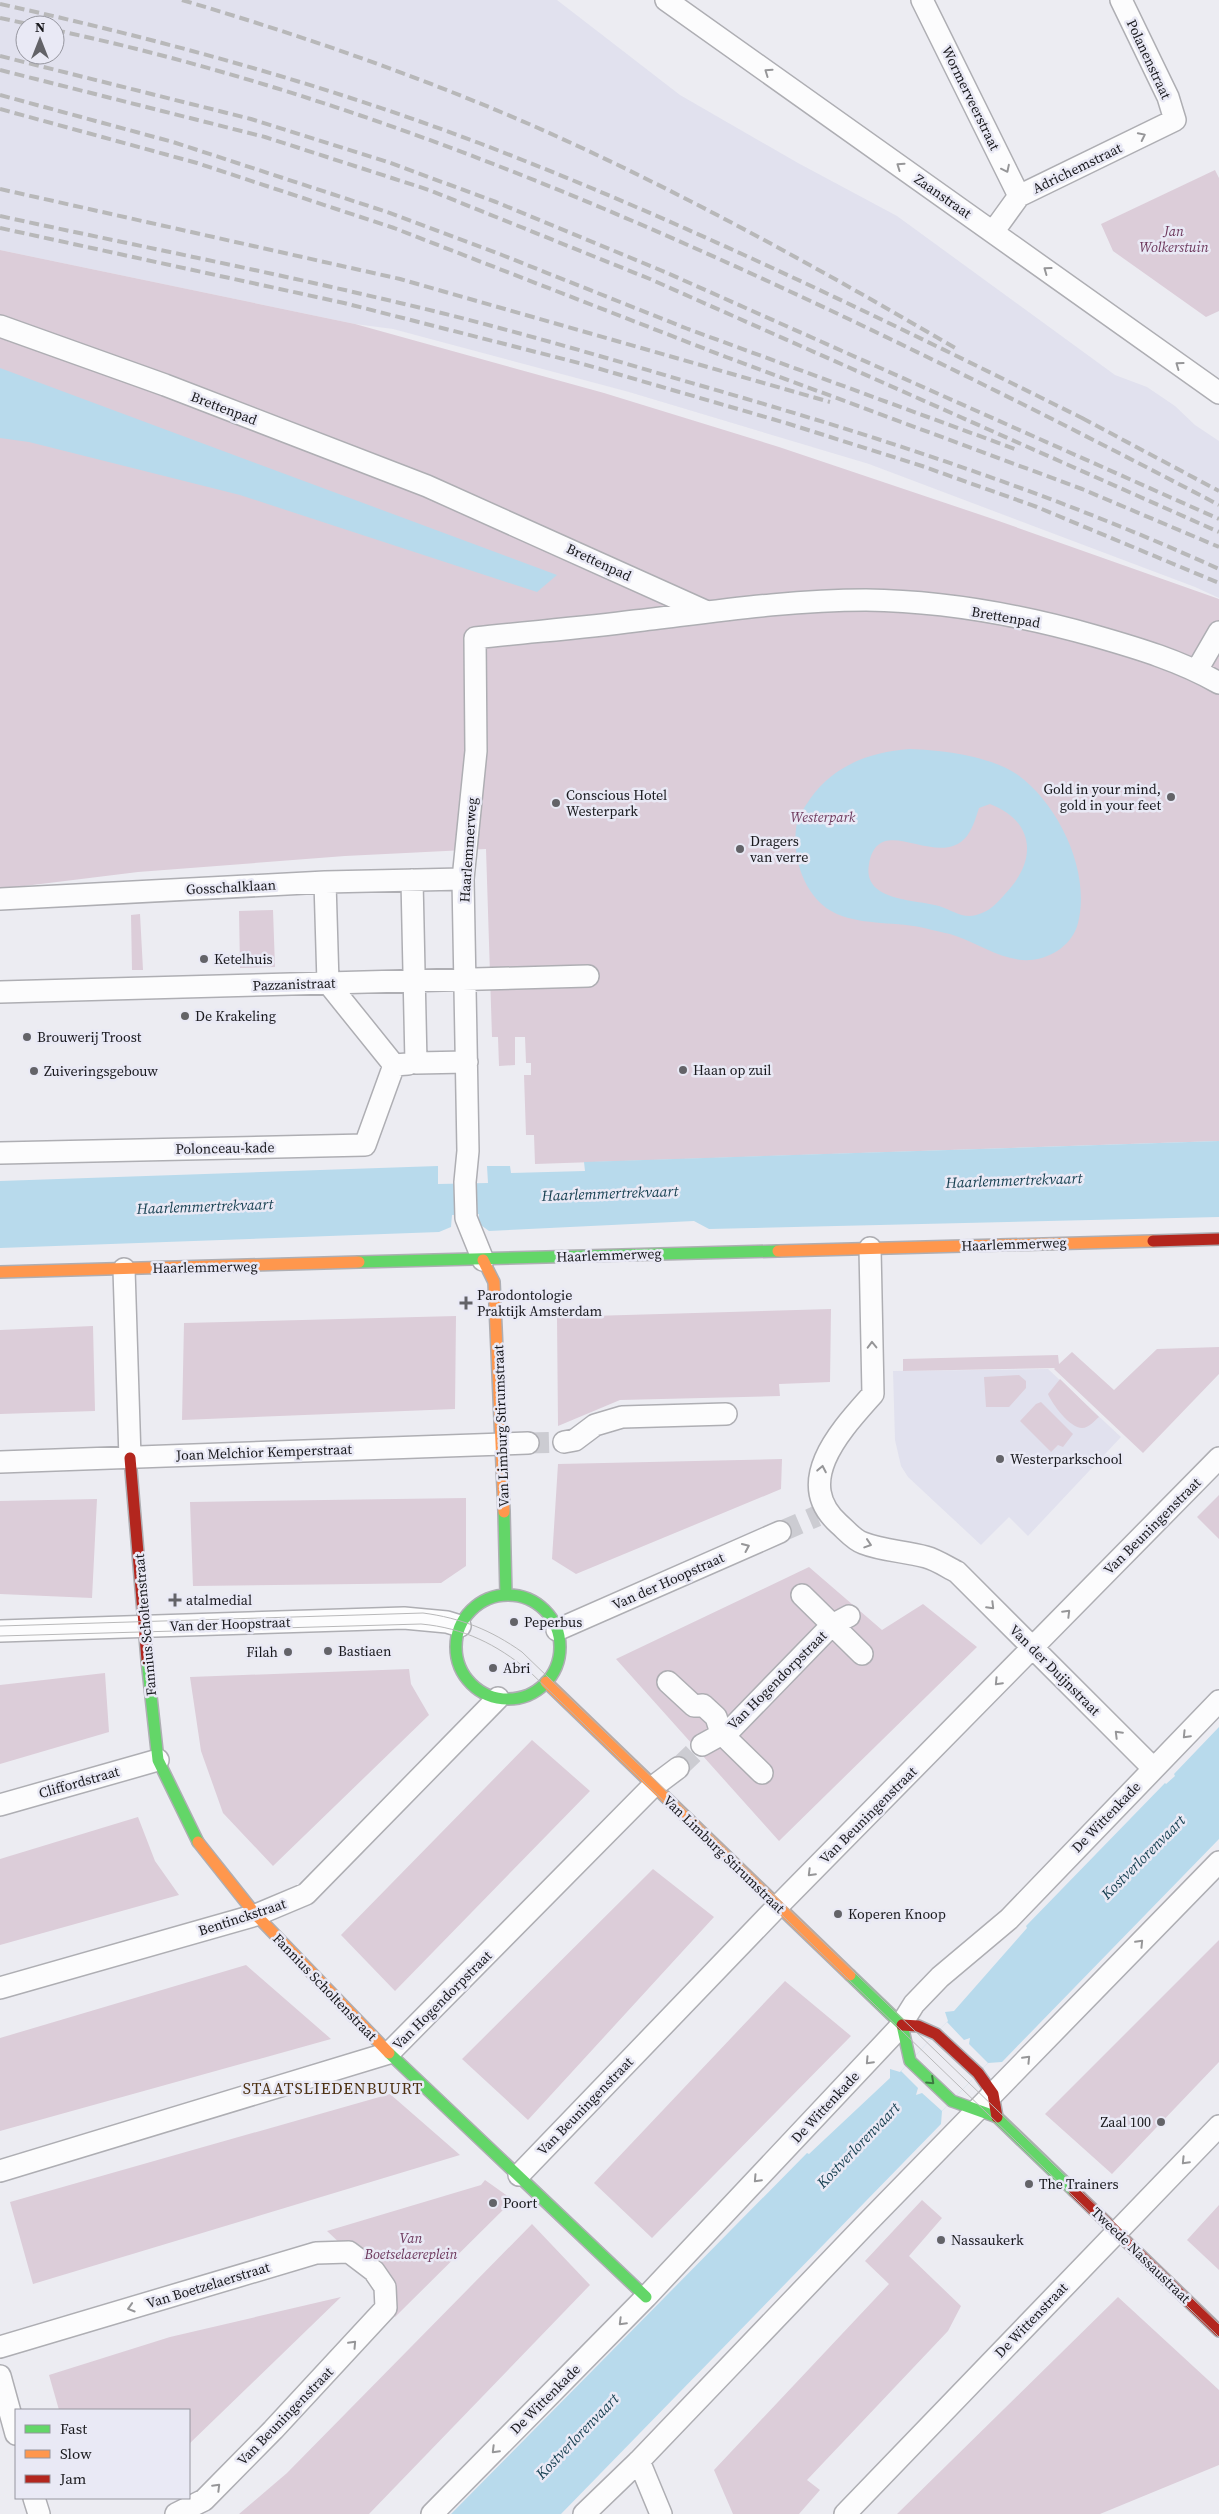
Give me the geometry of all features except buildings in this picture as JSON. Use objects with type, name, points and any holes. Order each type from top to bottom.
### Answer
[{"type":"street","name":"Zaanstraat","points":[[666,0],[1219,393]]},
{"type":"street","name":"Wormerveerstraat","points":[[922,0],[1019,196]]},
{"type":"street","name":"Polanenstraat","points":[[1121,0],[1168,97],[1175,120]]},
{"type":"street","name":"Adrichemstraat","points":[[993,232],[1019,196],[1175,120]]},
{"type":"street","name":"Brettenpad","points":[[0,326],[174,389],[419,483],[704,611],[828,602],[912,602],[991,613],[1072,630],[1128,645],[1197,670],[1219,683]]},
{"type":"street","name":"Haarlemmerweg","points":[[483,1260],[466,1218],[465,1182],[468,1151],[463,879],[476,751],[476,638],[591,626],[704,611]]},
{"type":"street","points":[[1197,670],[1219,632]]},
{"type":"street","name":"Gosschalklaan","points":[[0,899],[325,882],[463,879]]},
{"type":"street","points":[[412,880],[416,1064]]},
{"type":"street","points":[[325,882],[328,983],[394,1064],[467,1062]]},
{"type":"street","name":"Pazzanistraat","points":[[0,992],[588,976]]},
{"type":"street","name":"Polonceau-kade","points":[[0,1153],[365,1145],[394,1064]]},
{"type":"street","name":"Haarlemmerweg","points":[[0,1272],[1219,1239]]},
{"type":"street","name":"Van der Duijnstraat","points":[[870,1248],[873,1394],[840,1430],[823,1462],[819,1487],[823,1516],[861,1542],[890,1551],[927,1557],[957,1572],[1153,1768]]},
{"type":"street","name":"Van Limburg Stirumstraat","points":[[483,1260],[494,1282],[503,1443],[506,1596]]},
{"type":"street","name":"Fannius Scholtenstraat","points":[[124,1269],[130,1458],[144,1626],[158,1760],[200,1845],[256,1915],[389,2053],[646,2298]]},
{"type":"street","points":[[564,1442],[575,1440],[595,1425],[622,1417],[726,1414]]},
{"type":"street","name":"Joan Melchior Kemperstraat","points":[[0,1462],[528,1443]]},
{"type":"street","name":"Van Beuningenstraat","points":[[519,2175],[778,1906],[1219,1458]]},
{"type":"street","name":"Van der Hoopstraat","points":[[557,1630],[780,1532]]},
{"type":"street","points":[[506,1596],[523,1598],[537,1605],[549,1616],[557,1630],[559,1655],[556,1667],[546,1682],[525,1696],[511,1699],[498,1698],[481,1692],[467,1679],[458,1663],[456,1645],[460,1626],[467,1615],[478,1605],[492,1598],[506,1596]]},
{"type":"street","name":"Van Hogendorpstraat","points":[[802,1596],[840,1621],[862,1654]]},
{"type":"street","name":"Van der Hoopstraat","points":[[0,1631],[404,1618],[447,1622],[460,1626]]},
{"type":"street","name":"Van Hogendorpstraat","points":[[702,1745],[731,1729],[840,1621]]},
{"type":"street","name":"Van Limburg Stirumstraat","points":[[546,1682],[902,2025]]},
{"type":"street","name":"Van Hogendorpstraat","points":[[668,1682],[694,1706],[702,1705],[716,1717],[721,1733],[762,1773]]},
{"type":"street","name":"Bentinckstraat","points":[[0,1988],[256,1915],[306,1894],[498,1698]]},
{"type":"street","name":"De Wittenkade","points":[[432,2514],[646,2298],[902,2025],[914,2004],[940,1976],[1009,1919],[1219,1701]]},
{"type":"street","name":"Cliffordstraat","points":[[0,1805],[158,1760]]},
{"type":"street","name":"Van Hogendorpstraat","points":[[0,2171],[389,2053],[654,1786],[678,1768]]},
{"type":"street","points":[[584,2514],[639,2461],[857,2233],[988,2114],[993,2094],[1219,1862]]},
{"type":"street","points":[[902,2025],[918,2026],[936,2034],[978,2073],[993,2094]]},
{"type":"street","name":"Tweede Nassaustraat","points":[[902,2025],[910,2061],[952,2101],[988,2114],[1116,2231],[1219,2330]]},
{"type":"street","name":"De Wittenstraat","points":[[845,2514],[1219,2126]]},
{"type":"street","name":"Van Boetzelaerstraat","points":[[0,2347],[316,2253],[349,2252],[374,2271],[385,2287],[386,2308]]},
{"type":"street","name":"Van Beuningenstraat","points":[[176,2514],[204,2500],[273,2430],[386,2308]]},
{"type":"street","points":[[0,2376],[15,2430]]},
{"type":"street","points":[[639,2461],[661,2514]]},
{"type":"street","points":[[34,2499],[39,2514]]},
{"type":"shaded area","points":[[0,0],[557,0],[680,95],[798,163],[897,216],[1115,375],[1147,387],[1175,406],[1195,425],[1219,441],[1219,598],[1195,587],[869,464],[629,392],[393,329],[355,324],[0,250]]},
{"type":"shaded area","name":"Westerparkschool","points":[[1048,1369],[1121,1437],[1028,1536],[1009,1517],[981,1545],[908,1477],[901,1466],[895,1440],[893,1371]]},
{"type":"green space","name":"Jan Wolkerstuin","points":[[1215,170],[1219,178],[1219,311],[1206,317],[1113,251],[1101,224]]},
{"type":"green space","name":"Westerpark","points":[[0,250],[355,324],[604,393],[779,447],[993,519],[1219,599],[1219,1141],[535,1164],[534,1135],[526,1135],[524,1075],[531,1075],[531,1063],[526,1063],[525,1037],[515,1037],[515,1065],[499,1066],[498,1037],[492,1037],[486,849],[345,856],[138,872],[0,889]]},
{"type":"green space","points":[[273,910],[275,967],[240,968],[239,911]]},
{"type":"green space","points":[[140,914],[143,970],[132,970],[131,915]]},
{"type":"green space","points":[[831,1309],[830,1382],[779,1384],[780,1396],[620,1400],[558,1426],[557,1317]]},
{"type":"green space","points":[[456,1316],[455,1409],[182,1420],[184,1323]]},
{"type":"green space","points":[[93,1326],[95,1411],[0,1414],[0,1330]]},
{"type":"green space","points":[[1219,1347],[1219,1374],[1143,1453],[1055,1368],[903,1371],[903,1359],[1058,1355],[1059,1364],[1072,1352],[1114,1390],[1157,1349]]},
{"type":"green space","points":[[1019,1375],[1026,1381],[1026,1388],[1009,1407],[986,1407],[984,1377]]},
{"type":"green space","points":[[1060,1379],[1099,1417],[1089,1426],[1082,1428],[1072,1424],[1053,1404],[1048,1394]]},
{"type":"green space","points":[[1041,1402],[1073,1434],[1063,1447],[1058,1445],[1051,1452],[1020,1421],[1036,1404]]},
{"type":"green space","points":[[782,1459],[781,1489],[576,1574],[552,1559],[558,1464]]},
{"type":"green space","points":[[1219,1495],[1219,1539],[1197,1517]]},
{"type":"green space","points":[[466,1498],[466,1566],[441,1583],[193,1586],[190,1502]]},
{"type":"green space","points":[[97,1499],[92,1598],[0,1594],[0,1501]]},
{"type":"green space","points":[[809,1567],[882,1630],[923,1604],[977,1647],[779,1841],[616,1659]]},
{"type":"green space","points":[[409,1669],[411,1684],[429,1715],[273,1866],[223,1813],[201,1751],[190,1677]]},
{"type":"green space","points":[[105,1673],[109,1732],[0,1764],[0,1685]]},
{"type":"green space","points":[[532,1740],[590,1791],[395,1991],[341,1935]]},
{"type":"green space","points":[[138,1817],[155,1861],[179,1895],[0,1945],[0,1859]]},
{"type":"green space","points":[[653,1869],[714,1917],[528,2120],[462,2059]]},
{"type":"green space","points":[[1219,1940],[1219,2062],[1112,2174],[1045,2114]]},
{"type":"green space","points":[[246,1965],[331,2039],[0,2131],[0,2038]]},
{"type":"green space","points":[[785,1981],[851,2036],[652,2238],[594,2183]]},
{"type":"green space","points":[[390,2094],[460,2155],[33,2284],[10,2202]]},
{"type":"green space","name":"Van Boetselaereplein","points":[[485,2180],[513,2200],[395,2317],[380,2268],[344,2247],[327,2231],[481,2185]]},
{"type":"green space","points":[[922,2200],[942,2218],[909,2256],[961,2306],[948,2331],[807,2480],[820,2490],[799,2514],[733,2514],[714,2470],[889,2284],[865,2261]]},
{"type":"green space","points":[[1219,2205],[1219,2270],[1187,2240]]},
{"type":"green space","points":[[532,2224],[590,2285],[369,2514],[239,2514],[287,2473]]},
{"type":"green space","points":[[341,2297],[190,2443],[190,2409],[59,2409],[49,2375],[170,2337]]},
{"type":"green space","points":[[1118,2297],[1219,2390],[1219,2465],[1100,2514],[897,2514]]},
{"type":"water","points":[[0,368],[557,575],[537,592],[240,495],[29,442],[0,438]]},
{"type":"water","points":[[910,749],[936,751],[980,759],[1007,768],[1033,788],[1058,822],[1068,841],[1076,862],[1080,883],[1081,903],[1078,923],[1072,937],[1060,949],[1039,959],[1021,960],[1012,958],[992,952],[947,933],[910,925],[864,921],[842,916],[829,910],[810,891],[799,865],[795,837],[797,823],[810,799],[830,777],[854,762],[881,753]],"holes":[[[990,804],[1005,812],[1016,821],[1023,832],[1027,843],[1026,856],[1023,869],[1015,881],[992,908],[985,912],[965,916],[939,906],[893,897],[874,886],[869,876],[869,864],[875,848],[884,841],[897,840],[941,848],[955,845],[969,833],[979,808]]]},
{"type":"water","name":"Haarlemmertrekvaart","points":[[1219,1141],[1219,1217],[709,1229],[694,1221],[489,1231],[478,1223],[479,1214],[452,1215],[451,1227],[439,1232],[0,1248],[0,1181],[438,1166],[438,1184],[488,1183],[487,1166],[510,1166],[511,1173],[585,1171],[584,1162]]},
{"type":"water","name":"Kostverlorenvaart","points":[[1219,1727],[1219,1839],[1002,2062],[988,2063],[942,2111],[941,2124],[561,2514],[451,2514],[807,2153],[809,2154],[890,2078],[890,2069],[900,2072],[948,2021],[945,2012],[954,2011],[1027,1928],[1026,1926],[1165,1783],[1175,1776],[1174,1774]]},
{"type":"pier","points":[[947,2022],[964,2040],[970,2038],[969,2044],[988,2063],[942,2111],[922,2093],[916,2095],[918,2088],[901,2071]]},
{"type":"tunnel","points":[[528,1443],[564,1442]]},
{"type":"tunnel","points":[[780,1532],[817,1516]]},
{"type":"tunnel","points":[[678,1768],[702,1745]]},
{"type":"tram line","points":[[0,1626],[423,1613],[463,1622],[499,1637],[522,1652],[1219,2324]]},
{"type":"tram line","points":[[0,1636],[421,1624],[451,1629],[492,1645],[529,1671],[1219,2337]]},
{"type":"railway","points":[[182,0],[270,27],[357,57],[444,89],[529,124],[693,202],[957,349]]},
{"type":"railway","points":[[0,4],[182,48],[242,65],[361,101],[479,143],[634,206],[711,240],[938,347],[1088,421]]},
{"type":"railway","points":[[0,18],[15,21]]},
{"type":"railway","points":[[65,32],[159,55],[262,84],[364,117],[564,192],[662,234],[857,323],[1038,412],[1219,505]]},
{"type":"railway","points":[[0,56],[251,119],[388,162],[496,202],[665,272],[1219,519]]},
{"type":"railway","points":[[0,70],[265,137],[429,190],[650,279],[1219,532]]},
{"type":"railway","points":[[0,95],[173,142],[387,212],[502,255],[688,329],[1015,449]]},
{"type":"railway","points":[[0,109],[197,163],[394,228],[726,357],[1082,489],[1219,547]]},
{"type":"railway","points":[[0,189],[400,279],[830,402]]},
{"type":"railway","points":[[0,216],[350,291],[511,331],[621,362],[762,403],[961,467],[1091,515],[1219,569]]},
{"type":"railway","points":[[0,228],[344,303],[583,364],[786,423],[922,466],[1037,507],[1219,583]]},
{"type":"railway","points":[[1082,418],[1219,491]]},
{"type":"traffic: fast","points":[[359,1262],[778,1251]]},
{"type":"traffic: fast","points":[[504,1512],[506,1595]]},
{"type":"traffic: fast","points":[[508,1595],[528,1599],[537,1604],[551,1618],[556,1627],[560,1647],[556,1667],[551,1676],[537,1690],[528,1695],[508,1699],[488,1695],[479,1690],[465,1676],[460,1667],[456,1647],[460,1627],[465,1618],[479,1604],[488,1599],[508,1595]]},
{"type":"traffic: fast","points":[[147,1660],[158,1760],[198,1842]]},
{"type":"traffic: fast","points":[[850,1975],[902,2025],[910,2061],[952,2101],[997,2117],[1074,2191]]},
{"type":"traffic: fast","points":[[389,2053],[646,2297]]},
{"type":"traffic: slow","points":[[778,1251],[1153,1241]]},
{"type":"traffic: slow","points":[[483,1260],[494,1282],[504,1512]]},
{"type":"traffic: slow","points":[[0,1272],[359,1262]]},
{"type":"traffic: slow","points":[[546,1682],[850,1975]]},
{"type":"traffic: slow","points":[[198,1842],[256,1915],[389,2053]]},
{"type":"traffic: jam","points":[[1153,1241],[1219,1239]]},
{"type":"traffic: jam","points":[[130,1458],[147,1660]]},
{"type":"traffic: jam","points":[[902,2025],[918,2026],[936,2034],[978,2073],[993,2094],[997,2117]]},
{"type":"traffic: jam","points":[[1074,2191],[1219,2331]]},
{"type":"place","name":"Gold in your mind, gold in your feet","points":[[1171,797]]},
{"type":"place","name":"Conscious Hotel Westerpark","points":[[556,803]]},
{"type":"place","name":"Dragers van verre","points":[[740,849]]},
{"type":"place","name":"Ketelhuis","points":[[204,959]]},
{"type":"place","name":"De Krakeling","points":[[185,1016]]},
{"type":"place","name":"Brouwerij Troost","points":[[27,1037]]},
{"type":"place","name":"Haan op zuil","points":[[683,1070]]},
{"type":"place","name":"Zuiveringsgebouw","points":[[34,1071]]},
{"type":"place","name":"Parodontologie Praktijk Amsterdam","points":[[466,1303]]},
{"type":"place","name":"Westerparkschool","points":[[1000,1459]]},
{"type":"place","name":"atalmedial","points":[[175,1600]]},
{"type":"place","name":"Peperbus","points":[[514,1622]]},
{"type":"place","name":"Bastiaen","points":[[328,1651]]},
{"type":"place","name":"Filah","points":[[288,1652]]},
{"type":"place","name":"Abri","points":[[493,1668]]},
{"type":"place","name":"Koperen Knoop","points":[[838,1914]]},
{"type":"place","name":"Zaal 100","points":[[1161,2122]]},
{"type":"place","name":"The Trainers","points":[[1029,2184]]},
{"type":"place","name":"Poort","points":[[493,2203]]},
{"type":"place","name":"Nassaukerk","points":[[941,2240]]},
{"type":"district","name":"STAATSLIEDENBUURT","points":[[333,2088]]}]
